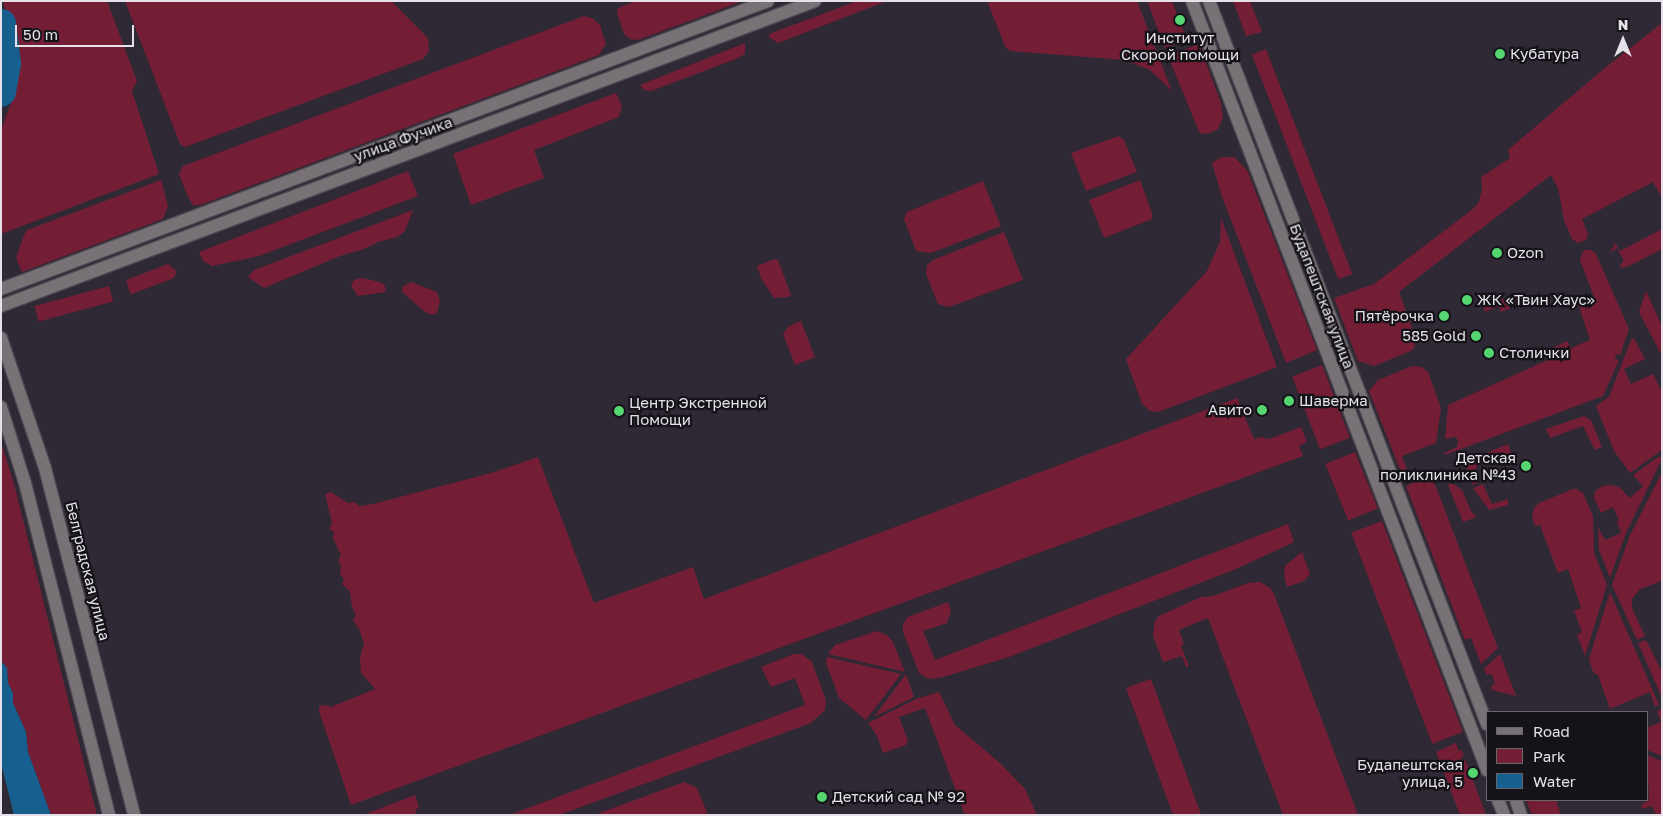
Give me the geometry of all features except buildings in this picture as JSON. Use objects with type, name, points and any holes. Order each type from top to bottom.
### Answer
[{"type":"street","name":"улица Фучика","points":[[1,289],[768,1]]},
{"type":"street","name":"улица Фучика","points":[[1,306],[815,1]]},
{"type":"street","name":"Будапештская улица","points":[[1192,1],[1486,767]]},
{"type":"street","name":"Будапештская улица","points":[[1209,1],[1486,721]]},
{"type":"street","name":"Белградская улица","points":[[1,338],[49,485],[134,815]]},
{"type":"street","points":[[1,408],[37,527],[109,815]]},
{"type":"street","points":[[1498,801],[1504,815]]},
{"type":"street","points":[[1516,801],[1521,815]]},
{"type":"green space","points":[[3,1],[107,1],[137,81],[132,91],[159,174],[1,234],[1,130],[11,103],[15,62],[13,41]]},
{"type":"green space","points":[[125,1],[391,1],[428,38],[429,51],[423,59],[185,147],[180,144]]},
{"type":"green space","points":[[636,1],[743,1],[638,40],[630,39],[624,34],[617,13],[618,8]]},
{"type":"green space","points":[[857,1],[887,1],[778,43],[769,37],[769,34]]},
{"type":"green space","points":[[987,1],[1137,1],[1172,91],[1150,70],[1125,60],[1010,51],[1005,46]]},
{"type":"green space","points":[[1147,1],[1172,1],[1187,40],[1165,48]]},
{"type":"green space","points":[[1233,1],[1250,1],[1262,32],[1246,36]]},
{"type":"green space","points":[[584,16],[592,18],[600,25],[606,44],[599,55],[200,205],[193,205],[187,195],[179,174],[183,166]]},
{"type":"green space","points":[[1662,23],[1662,198],[1653,182],[1582,219],[1588,234],[1586,240],[1578,243],[1572,239],[1564,220],[1558,188],[1551,175],[1399,292],[1415,336],[1416,342],[1413,350],[1374,366],[1358,361],[1334,298],[1374,284],[1473,209],[1479,202],[1482,189],[1481,177],[1510,158],[1508,150],[1600,72]]},
{"type":"green space","points":[[745,43],[745,54],[736,59],[651,91],[644,90],[640,85]]},
{"type":"green space","points":[[1199,44],[1221,103],[1223,117],[1218,129],[1210,133],[1200,134],[1168,56]]},
{"type":"green space","points":[[1266,49],[1352,274],[1338,279],[1252,54]]},
{"type":"green space","points":[[616,93],[622,106],[619,117],[534,150],[544,178],[471,205],[453,154]]},
{"type":"green space","points":[[1119,136],[1124,140],[1137,172],[1086,191],[1071,153]]},
{"type":"green space","points":[[1222,157],[1234,157],[1247,170],[1317,350],[1286,363],[1221,194],[1212,163]]},
{"type":"green space","points":[[408,171],[418,196],[259,256],[212,266],[203,261],[199,252]]},
{"type":"green space","points":[[161,180],[168,206],[163,219],[22,272],[16,258],[27,230]]},
{"type":"green space","points":[[1140,180],[1152,213],[1152,219],[1104,238],[1089,200]]},
{"type":"green space","points":[[983,181],[1001,226],[931,253],[916,251],[904,219],[907,212]]},
{"type":"green space","points":[[413,210],[405,231],[397,237],[340,256],[264,288],[248,277],[254,270]]},
{"type":"green space","points":[[1221,218],[1277,367],[1158,412],[1150,411],[1142,404],[1126,359],[1207,271],[1220,242]]},
{"type":"green space","points":[[1662,229],[1662,249],[1629,266],[1621,268],[1620,265],[1624,261],[1617,248],[1610,253],[1615,243],[1620,251]]},
{"type":"green space","points":[[1004,232],[1023,280],[949,307],[938,304],[926,274],[927,265],[933,260]]},
{"type":"green space","points":[[1585,250],[1591,250],[1596,254],[1629,329],[1620,355],[1616,354],[1615,359],[1619,360],[1603,396],[1445,455],[1444,453],[1457,447],[1458,441],[1456,437],[1445,439],[1448,405],[1552,358],[1549,350],[1567,341],[1571,348],[1590,340],[1578,303],[1594,297],[1580,260]]},
{"type":"green space","points":[[775,259],[778,260],[791,295],[789,297],[774,298],[761,278],[757,266]]},
{"type":"green space","points":[[168,264],[177,271],[174,278],[132,294],[130,293],[126,280]]},
{"type":"green space","points":[[362,278],[380,282],[385,286],[386,292],[358,296],[351,286],[354,280]]},
{"type":"green space","points":[[411,282],[437,292],[440,301],[437,313],[432,315],[425,312],[402,292],[402,287]]},
{"type":"green space","points":[[109,286],[113,301],[39,321],[35,306]]},
{"type":"green space","points":[[1646,291],[1662,326],[1662,356],[1639,312]]},
{"type":"green space","points":[[1524,292],[1527,302],[1501,312],[1499,306],[1485,312],[1483,307]]},
{"type":"green space","points":[[801,321],[815,357],[795,365],[783,334],[789,326]]},
{"type":"green space","points":[[1634,338],[1645,359],[1624,369],[1631,384],[1653,374],[1662,392],[1662,450],[1630,473],[1614,451],[1596,406],[1609,397],[1631,340]]},
{"type":"green space","points":[[1322,365],[1350,438],[1320,449],[1292,376]]},
{"type":"green space","points":[[1412,366],[1422,367],[1428,372],[1441,408],[1436,443],[1402,456],[1407,470],[1401,472],[1369,391],[1378,380]]},
{"type":"green space","points":[[1237,398],[1254,439],[1262,437],[1269,439],[1301,427],[1307,442],[1299,446],[1303,456],[351,805],[319,711],[319,706],[327,705],[331,707],[375,689],[361,673],[360,657],[364,644],[359,629],[353,620],[356,615],[352,607],[350,592],[342,584],[344,578],[340,575],[341,565],[338,560],[341,555],[333,538],[334,532],[329,529],[332,523],[325,494],[331,492],[348,503],[355,502],[359,506],[373,504],[491,473],[538,457],[594,603],[693,567],[704,599]]},
{"type":"green space","points":[[1584,416],[1591,420],[1602,447],[1595,450],[1583,426],[1550,438],[1546,429]]},
{"type":"green space","points":[[1,442],[14,484],[97,815],[51,815],[28,752],[26,732],[13,703],[13,693],[8,683],[7,668],[1,661]]},
{"type":"green space","points":[[1508,444],[1511,453],[1477,466],[1475,470],[1479,482],[1472,485],[1467,469],[1469,460]]},
{"type":"green space","points":[[1355,452],[1378,509],[1348,521],[1325,464]]},
{"type":"green space","points":[[1658,457],[1661,457],[1661,461],[1626,533],[1610,578],[1599,550],[1598,527],[1605,540],[1621,533],[1617,522],[1619,520],[1613,507],[1601,513],[1594,498],[1595,491],[1603,486],[1611,485],[1619,487],[1630,498],[1643,486],[1633,475]]},
{"type":"green space","points":[[1662,472],[1662,581],[1640,589],[1632,599],[1632,608],[1645,636],[1637,640],[1612,585],[1630,535]]},
{"type":"green space","points":[[1431,474],[1498,648],[1481,664],[1471,638],[1465,640],[1406,486]]},
{"type":"green space","points":[[1452,483],[1462,490],[1471,511],[1477,517],[1463,522],[1448,485]]},
{"type":"green space","points":[[1483,484],[1492,504],[1508,499],[1508,505],[1489,510],[1473,488]]},
{"type":"green space","points":[[1573,489],[1583,493],[1593,516],[1594,553],[1607,585],[1585,656],[1577,635],[1582,632],[1574,611],[1581,608],[1568,569],[1558,573],[1540,525],[1535,526],[1532,517],[1534,508],[1539,503]]},
{"type":"green space","points":[[1382,521],[1463,732],[1432,744],[1351,533]]},
{"type":"green space","points":[[1288,524],[1294,542],[1236,569],[1009,657],[940,678],[928,679],[919,673],[903,632],[903,624],[908,617],[948,602],[951,611],[947,623],[923,631],[935,660]]},
{"type":"green space","points":[[1302,552],[1310,574],[1304,581],[1287,587],[1284,576],[1285,566]]},
{"type":"green space","points":[[1260,582],[1270,588],[1274,594],[1358,815],[1283,815],[1208,618],[1179,630],[1184,644],[1181,646],[1189,666],[1186,667],[1182,656],[1163,662],[1153,636],[1155,621],[1159,616],[1201,597],[1213,596],[1248,583]]},
{"type":"green space","points":[[1610,592],[1659,705],[1655,707],[1650,692],[1610,709],[1598,675],[1593,672],[1589,659]]},
{"type":"green space","points":[[877,631],[887,635],[893,642],[905,672],[828,654],[835,645]]},
{"type":"green space","points":[[1646,640],[1662,672],[1662,698],[1638,643]]},
{"type":"green space","points":[[794,654],[802,654],[812,662],[826,700],[825,710],[811,723],[559,815],[509,815],[805,705],[795,678],[771,687],[761,667]]},
{"type":"green space","points":[[1500,654],[1516,696],[1492,690],[1491,686],[1495,684],[1492,674],[1487,675],[1484,669]]},
{"type":"green space","points":[[827,657],[901,674],[866,720],[839,698],[826,663]]},
{"type":"green space","points":[[906,674],[914,697],[874,717]]},
{"type":"green space","points":[[1151,679],[1200,815],[1173,815],[1126,688]]},
{"type":"green space","points":[[939,692],[955,725],[999,762],[1025,789],[1037,815],[965,815],[925,708],[899,717],[908,741],[906,745],[883,753],[877,736],[868,723],[916,699]]},
{"type":"green space","points":[[1662,709],[1662,756],[1648,750],[1648,728],[1661,722],[1657,711]]},
{"type":"green space","points":[[1456,743],[1459,751],[1462,750],[1464,756],[1461,757],[1462,760],[1465,759],[1486,815],[1460,815],[1436,752]]},
{"type":"green space","points":[[1648,755],[1662,761],[1662,815],[1656,815],[1652,806],[1642,809],[1641,806],[1649,798]]},
{"type":"green space","points":[[684,782],[697,788],[708,815],[594,815]]},
{"type":"green space","points":[[415,795],[419,808],[415,810],[417,815],[363,815]]},
{"type":"green space","points":[[1526,801],[1556,801],[1561,815],[1532,815]]},
{"type":"water","points":[[1,661],[7,668],[8,683],[13,693],[13,703],[26,732],[28,752],[51,815],[14,815],[1,763]]},
{"type":"waterway","points":[[1,23],[6,63],[1,92]]},
{"type":"place","name":"Институт Скорой помощи","points":[[1180,20]]},
{"type":"place","name":"Кубатура","points":[[1500,54]]},
{"type":"place","name":"Ozon","points":[[1497,253]]},
{"type":"place","name":"ЖК «Твин Хаус»","points":[[1467,300]]},
{"type":"place","name":"Пятёрочка","points":[[1444,316]]},
{"type":"place","name":"585 Gold","points":[[1476,336]]},
{"type":"place","name":"Столички","points":[[1489,353]]},
{"type":"place","name":"Шаверма","points":[[1289,401]]},
{"type":"place","name":"Авито","points":[[1262,410]]},
{"type":"place","name":"Центр Экстренной Помощи","points":[[619,411]]},
{"type":"place","name":"Детская поликлиника №43","points":[[1526,466]]},
{"type":"place","name":"Будапештская улица, 5","points":[[1473,773]]},
{"type":"place","name":"Детский сад № 92","points":[[822,797]]}]
